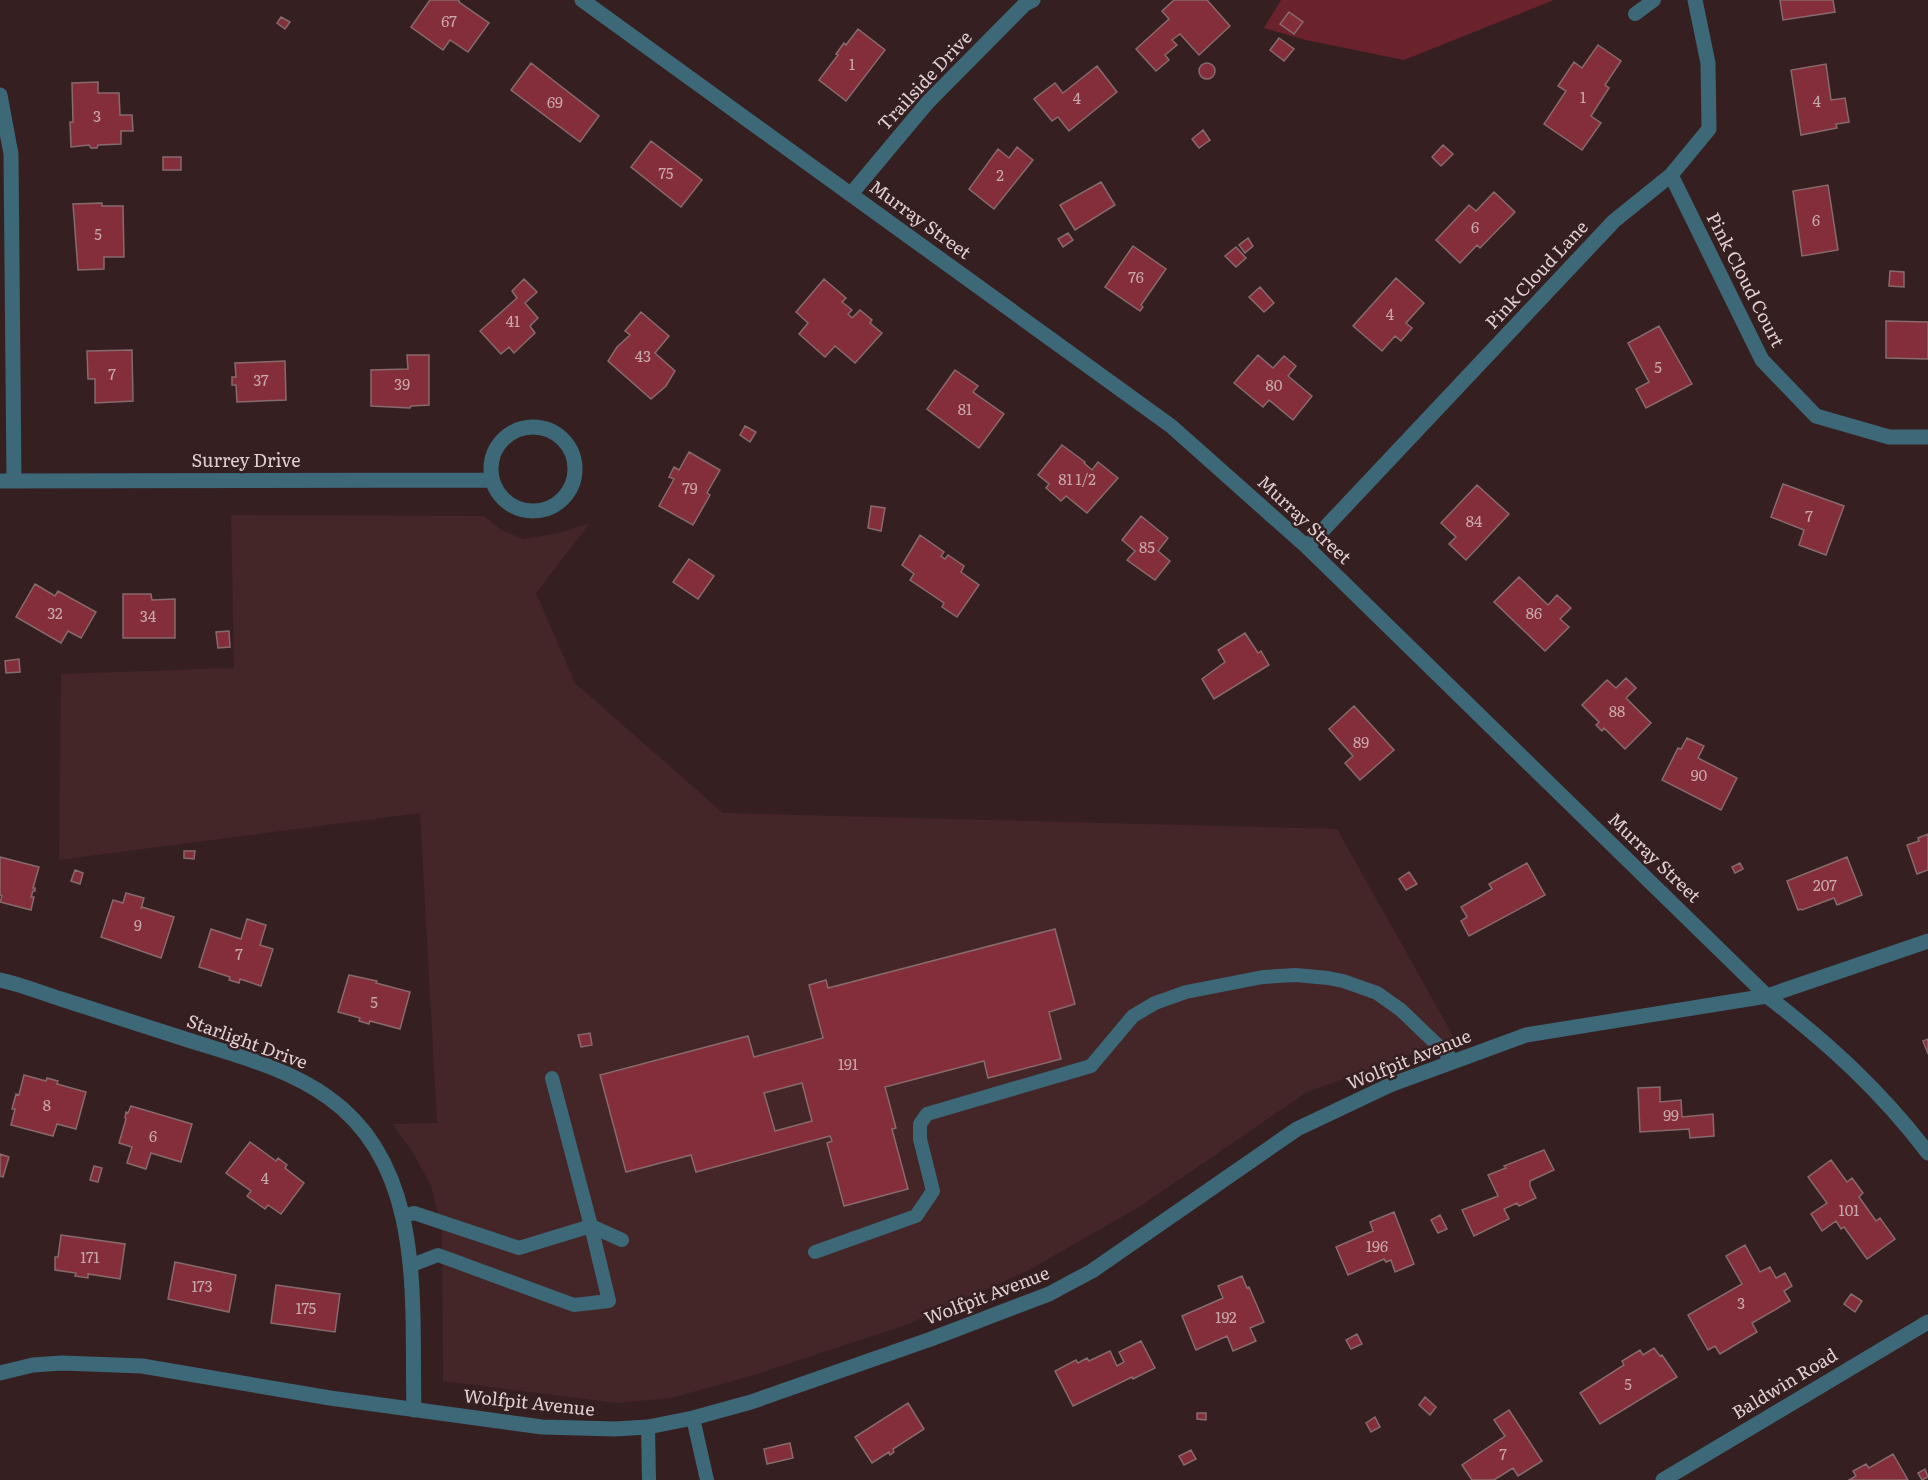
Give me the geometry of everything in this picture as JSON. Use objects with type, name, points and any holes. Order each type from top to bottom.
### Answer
[{"type":"street","name":"Murray Street","points":[[582,0],[1171,426],[1307,547],[1767,996],[1819,1036],[1851,1066],[1893,1109],[1928,1153]]},
{"type":"street","name":"Trailside Drive","points":[[851,194],[928,102],[1025,4],[1033,0]]},
{"type":"street","name":"Pink Cloud Lane","points":[[1307,547],[1614,221],[1671,175],[1708,129],[1708,63],[1695,0]]},
{"type":"street","points":[[0,95],[11,154],[7,481]]},
{"type":"street","name":"Pink Cloud Court","points":[[1671,175],[1762,360],[1816,416],[1889,437],[1928,437]]},
{"type":"street","points":[[530,427],[544,428],[558,434],[568,445],[574,458],[576,473],[572,487],[564,499],[551,508],[537,512],[522,510],[509,504],[498,494],[492,480],[491,466],[495,451],[503,439],[515,430],[530,427]]},
{"type":"street","name":"Surrey Drive","points":[[7,481],[492,480]]},
{"type":"street","name":"Wolfpit Avenue","points":[[0,1372],[33,1365],[113,1364],[174,1371],[330,1398],[542,1427],[615,1430],[648,1427],[693,1418],[812,1381],[989,1318],[1049,1294],[1092,1271],[1297,1130],[1390,1085],[1526,1035],[1767,996],[1928,941]]},
{"type":"street","name":"Starlight Drive","points":[[0,980],[291,1076],[328,1096],[352,1116],[371,1141],[388,1170],[404,1216],[411,1265],[414,1410]]},
{"type":"street","name":"Baldwin Road","points":[[1663,1480],[1928,1323]]},
{"type":"lane","points":[[1635,14],[1654,0]]},
{"type":"lane","points":[[815,1252],[916,1216],[933,1191],[920,1139],[920,1124],[927,1114],[1091,1066],[1133,1016],[1155,1003],[1186,992],[1263,977],[1296,975],[1343,981],[1377,993],[1401,1010],[1454,1061]]},
{"type":"lane","points":[[411,1265],[438,1255],[574,1305],[609,1301],[552,1078]]},
{"type":"lane","points":[[404,1216],[414,1213],[519,1248],[591,1226],[622,1240]]},
{"type":"lane","points":[[693,1418],[707,1480]]},
{"type":"lane","points":[[648,1427],[649,1480]]},
{"type":"shaded area","points":[[1281,0],[1554,0],[1404,60],[1306,40],[1264,28]]},
{"type":"shaded area","points":[[231,515],[484,516],[501,530],[524,539],[559,533],[590,523],[536,593],[575,683],[723,813],[1337,829],[1455,1039],[1307,1092],[1139,1207],[1029,1270],[906,1325],[754,1375],[671,1398],[616,1403],[443,1381],[442,1231],[431,1185],[393,1124],[437,1123],[420,813],[59,860],[61,674],[234,668]]},
{"type":"building","points":[[430,0],[459,0],[489,23],[468,52],[450,40],[443,50],[411,27]]},
{"type":"building","points":[[1174,0],[1207,0],[1230,26],[1199,55],[1180,34],[1172,40],[1177,45],[1165,55],[1169,60],[1156,71],[1136,49],[1169,19],[1162,11]]},
{"type":"building","points":[[1780,0],[1833,0],[1835,12],[1783,20]]},
{"type":"building","points":[[1289,12],[1303,22],[1294,34],[1280,24]]},
{"type":"building","points":[[281,17],[290,22],[285,29],[277,23]]},
{"type":"building","points":[[858,29],[885,50],[846,101],[819,80],[844,43],[846,45]]},
{"type":"building","points":[[1279,38],[1294,49],[1284,61],[1270,50]]},
{"type":"building","points":[[1598,45],[1621,61],[1605,85],[1609,88],[1591,116],[1601,123],[1582,150],[1544,124],[1566,91],[1558,86],[1574,62],[1582,68]]},
{"type":"building","points":[[531,63],[599,116],[580,142],[511,90]]},
{"type":"building","points":[[1207,63],[1215,71],[1207,79],[1199,71]]},
{"type":"building","points":[[1826,64],[1831,100],[1845,98],[1849,122],[1836,124],[1837,128],[1801,135],[1791,70]]},
{"type":"building","points":[[1097,66],[1117,92],[1069,131],[1058,117],[1052,121],[1034,99],[1055,83],[1063,93]]},
{"type":"building","points":[[98,82],[98,93],[119,93],[120,115],[132,115],[133,131],[121,131],[121,144],[98,145],[97,148],[91,148],[89,145],[71,147],[72,83]]},
{"type":"building","points":[[1203,130],[1210,140],[1199,148],[1192,139]]},
{"type":"building","points":[[651,141],[702,180],[681,207],[631,167]]},
{"type":"building","points":[[1443,145],[1453,154],[1441,166],[1432,157]]},
{"type":"building","points":[[1017,147],[1033,160],[994,209],[969,189],[998,149],[1009,158]]},
{"type":"building","points":[[163,157],[181,157],[181,170],[163,170]]},
{"type":"building","points":[[1101,182],[1115,205],[1075,230],[1060,205]]},
{"type":"building","points":[[1828,185],[1838,250],[1802,256],[1793,191]]},
{"type":"building","points":[[1494,192],[1515,212],[1480,248],[1477,245],[1460,263],[1436,240],[1469,205],[1476,211]]},
{"type":"building","points":[[102,203],[102,206],[123,206],[124,257],[104,257],[104,269],[78,270],[73,204]]},
{"type":"building","points":[[1068,233],[1073,240],[1063,247],[1058,239]]},
{"type":"building","points":[[1248,238],[1253,246],[1245,253],[1239,245]]},
{"type":"building","points":[[1133,246],[1166,269],[1141,305],[1143,307],[1140,311],[1105,287]]},
{"type":"building","points":[[1236,247],[1246,258],[1236,267],[1225,256]]},
{"type":"building","points":[[1890,271],[1904,272],[1904,287],[1889,286]]},
{"type":"building","points":[[1396,278],[1424,303],[1406,323],[1412,328],[1401,341],[1395,336],[1382,351],[1353,326]]},
{"type":"building","points":[[524,279],[537,292],[525,303],[538,318],[530,326],[535,333],[514,353],[509,347],[501,354],[480,331],[517,298],[512,291]]},
{"type":"building","points":[[824,279],[846,298],[842,302],[852,310],[848,314],[852,318],[860,310],[882,333],[855,363],[835,346],[825,357],[799,334],[808,323],[796,312]]},
{"type":"building","points":[[1260,287],[1274,303],[1264,312],[1249,297]]},
{"type":"building","points":[[641,312],[669,336],[655,353],[675,371],[666,386],[651,399],[608,361],[617,347],[630,335],[625,331]]},
{"type":"building","points":[[1886,321],[1928,322],[1928,359],[1886,358]]},
{"type":"building","points":[[1659,326],[1692,384],[1646,408],[1636,389],[1649,382],[1628,343]]},
{"type":"building","points":[[132,350],[133,401],[95,403],[95,379],[88,379],[87,351]]},
{"type":"building","points":[[407,355],[429,355],[429,405],[411,406],[410,408],[371,406],[371,370],[408,369]]},
{"type":"building","points":[[1258,355],[1273,368],[1284,356],[1296,366],[1288,376],[1312,396],[1293,420],[1269,400],[1263,407],[1234,383]]},
{"type":"building","points":[[285,361],[286,400],[237,402],[236,385],[232,385],[232,377],[236,377],[235,363]]},
{"type":"building","points":[[955,370],[978,386],[973,392],[1004,414],[979,448],[927,409]]},
{"type":"building","points":[[745,426],[756,432],[750,442],[740,435]]},
{"type":"building","points":[[1062,445],[1092,470],[1098,462],[1118,478],[1087,513],[1066,496],[1061,501],[1046,488],[1049,484],[1038,475]]},
{"type":"building","points":[[689,452],[720,470],[707,493],[710,495],[693,525],[659,506],[674,479],[669,477],[674,467],[679,470]]},
{"type":"building","points":[[1783,484],[1844,506],[1826,555],[1799,545],[1804,530],[1771,517]]},
{"type":"building","points":[[1477,485],[1509,514],[1466,560],[1449,544],[1456,537],[1441,523]]},
{"type":"building","points":[[871,506],[885,508],[881,531],[868,528]]},
{"type":"building","points":[[1141,516],[1168,538],[1158,551],[1170,561],[1155,580],[1127,560],[1135,551],[1122,540]]},
{"type":"building","points":[[920,535],[944,552],[941,556],[945,559],[948,555],[964,566],[961,572],[979,585],[957,617],[942,607],[944,603],[910,580],[914,574],[902,565]]},
{"type":"building","points":[[689,559],[714,576],[698,599],[673,582]]},
{"type":"building","points":[[1519,577],[1548,605],[1557,595],[1571,608],[1560,619],[1569,627],[1545,651],[1494,602]]},
{"type":"building","points":[[35,584],[55,596],[58,591],[96,612],[81,638],[68,631],[61,643],[16,617]]},
{"type":"building","points":[[123,594],[151,594],[152,600],[175,599],[175,638],[123,638]]},
{"type":"building","points":[[229,631],[230,647],[218,648],[216,632]]},
{"type":"building","points":[[1245,633],[1258,653],[1261,651],[1269,665],[1214,699],[1202,679],[1225,662],[1218,650]]},
{"type":"building","points":[[19,659],[20,672],[6,673],[5,661]]},
{"type":"building","points":[[1626,678],[1636,688],[1626,698],[1651,723],[1625,749],[1604,728],[1602,731],[1596,725],[1599,722],[1582,705],[1607,680],[1616,688]]},
{"type":"building","points":[[1354,706],[1394,750],[1360,780],[1345,763],[1353,756],[1329,729]]},
{"type":"building","points":[[1687,738],[1704,746],[1698,758],[1737,778],[1721,810],[1662,780],[1678,748],[1681,749]]},
{"type":"building","points":[[1928,834],[1928,870],[1917,874],[1907,845],[1919,841],[1918,838]]},
{"type":"building","points":[[184,851],[195,851],[194,859],[184,858]]},
{"type":"building","points":[[0,857],[39,867],[33,888],[35,891],[31,897],[34,897],[31,910],[0,902],[2,896],[0,895]]},
{"type":"building","points":[[1847,857],[1862,895],[1837,905],[1834,898],[1798,910],[1787,881]]},
{"type":"building","points":[[1527,863],[1545,895],[1469,936],[1461,921],[1467,917],[1461,907],[1492,889],[1489,884]]},
{"type":"building","points":[[1740,863],[1743,869],[1735,873],[1732,867]]},
{"type":"building","points":[[75,870],[83,873],[80,884],[71,881]]},
{"type":"building","points":[[1409,872],[1417,884],[1406,890],[1399,879]]},
{"type":"building","points":[[126,893],[144,898],[141,909],[142,907],[174,917],[161,958],[101,937],[113,900],[123,903]]},
{"type":"building","points":[[247,919],[266,925],[260,945],[273,949],[261,986],[240,979],[239,983],[229,980],[230,977],[199,967],[211,929],[241,939]]},
{"type":"building","points":[[1055,929],[1075,1004],[1049,1012],[1061,1059],[988,1078],[984,1061],[885,1087],[896,1128],[892,1129],[908,1189],[844,1206],[827,1143],[832,1141],[830,1136],[696,1172],[691,1155],[626,1172],[600,1075],[748,1036],[754,1057],[823,1038],[809,985],[826,980],[828,988]],"holes":[[[802,1083],[812,1121],[775,1131],[764,1093]]]},
{"type":"building","points":[[349,975],[410,992],[400,1029],[370,1021],[369,1024],[359,1021],[360,1018],[338,1012]]},
{"type":"building","points":[[590,1033],[592,1045],[581,1047],[578,1035]]},
{"type":"building","points":[[1928,1039],[1928,1054],[1923,1041]]},
{"type":"building","points":[[24,1075],[46,1081],[47,1078],[58,1081],[57,1084],[86,1092],[76,1129],[57,1124],[53,1136],[11,1125],[15,1109],[12,1109],[16,1094],[19,1095]]},
{"type":"building","points":[[1660,1087],[1660,1102],[1681,1100],[1682,1117],[1713,1114],[1714,1136],[1690,1138],[1689,1129],[1640,1132],[1638,1088]]},
{"type":"building","points":[[131,1106],[192,1124],[181,1162],[151,1153],[146,1169],[127,1163],[132,1147],[119,1143],[126,1112],[128,1113]]},
{"type":"building","points":[[250,1142],[276,1161],[278,1158],[287,1165],[285,1168],[304,1183],[281,1214],[268,1205],[265,1209],[247,1196],[251,1191],[226,1173]]},
{"type":"building","points":[[1544,1150],[1554,1170],[1530,1181],[1536,1198],[1519,1206],[1517,1203],[1504,1209],[1509,1219],[1474,1236],[1462,1210],[1498,1196],[1488,1175]]},
{"type":"building","points":[[0,1154],[9,1157],[3,1177],[0,1176]]},
{"type":"building","points":[[1831,1160],[1847,1182],[1852,1178],[1863,1193],[1859,1197],[1876,1221],[1880,1218],[1895,1239],[1867,1259],[1844,1227],[1841,1229],[1836,1221],[1822,1231],[1811,1214],[1827,1203],[1808,1177]]},
{"type":"building","points":[[94,1166],[102,1168],[98,1182],[90,1180]]},
{"type":"building","points":[[1394,1212],[1414,1264],[1395,1272],[1391,1260],[1386,1262],[1384,1259],[1348,1275],[1336,1247],[1373,1231],[1370,1222]]},
{"type":"building","points":[[1440,1215],[1447,1229],[1438,1233],[1431,1220]]},
{"type":"building","points":[[61,1235],[125,1244],[120,1279],[88,1274],[88,1278],[75,1276],[76,1273],[55,1270],[55,1257],[58,1257]]},
{"type":"building","points":[[1745,1245],[1760,1272],[1770,1267],[1776,1278],[1785,1273],[1792,1286],[1784,1291],[1790,1301],[1752,1323],[1757,1332],[1720,1354],[1715,1346],[1708,1350],[1688,1315],[1742,1284],[1726,1256]]},
{"type":"building","points":[[175,1262],[236,1275],[229,1312],[168,1299]]},
{"type":"building","points":[[1242,1276],[1264,1322],[1250,1328],[1256,1341],[1233,1351],[1227,1336],[1196,1350],[1182,1316],[1223,1298],[1218,1286]]},
{"type":"building","points":[[276,1285],[340,1294],[335,1332],[271,1323]]},
{"type":"building","points":[[1851,1294],[1862,1301],[1855,1312],[1844,1304]]},
{"type":"building","points":[[1357,1334],[1362,1344],[1351,1349],[1346,1340]]},
{"type":"building","points":[[1141,1341],[1155,1368],[1073,1406],[1055,1371],[1076,1360],[1078,1363],[1087,1358],[1089,1361],[1110,1351],[1117,1366],[1124,1362],[1119,1352]]},
{"type":"building","points":[[1654,1348],[1660,1356],[1662,1355],[1677,1377],[1600,1424],[1580,1393],[1624,1365],[1622,1361],[1640,1350],[1643,1355]]},
{"type":"building","points":[[1425,1397],[1436,1407],[1430,1415],[1419,1405]]},
{"type":"building","points":[[908,1403],[924,1429],[893,1449],[894,1452],[890,1455],[889,1452],[872,1463],[855,1437]]},
{"type":"building","points":[[1509,1410],[1542,1461],[1518,1476],[1513,1468],[1494,1480],[1472,1480],[1462,1465],[1505,1436],[1494,1420]]},
{"type":"building","points":[[1197,1413],[1206,1413],[1206,1420],[1197,1419]]},
{"type":"building","points":[[1375,1417],[1380,1427],[1371,1432],[1366,1423]]},
{"type":"building","points":[[790,1443],[793,1458],[767,1464],[764,1449]]},
{"type":"building","points":[[1191,1450],[1196,1459],[1184,1465],[1179,1456]]},
{"type":"building","points":[[1893,1454],[1908,1480],[1849,1480],[1856,1476],[1853,1471],[1866,1464],[1869,1468]]},
{"type":"building","points":[[1925,1469],[1928,1477],[1922,1480],[1918,1473]]}]
